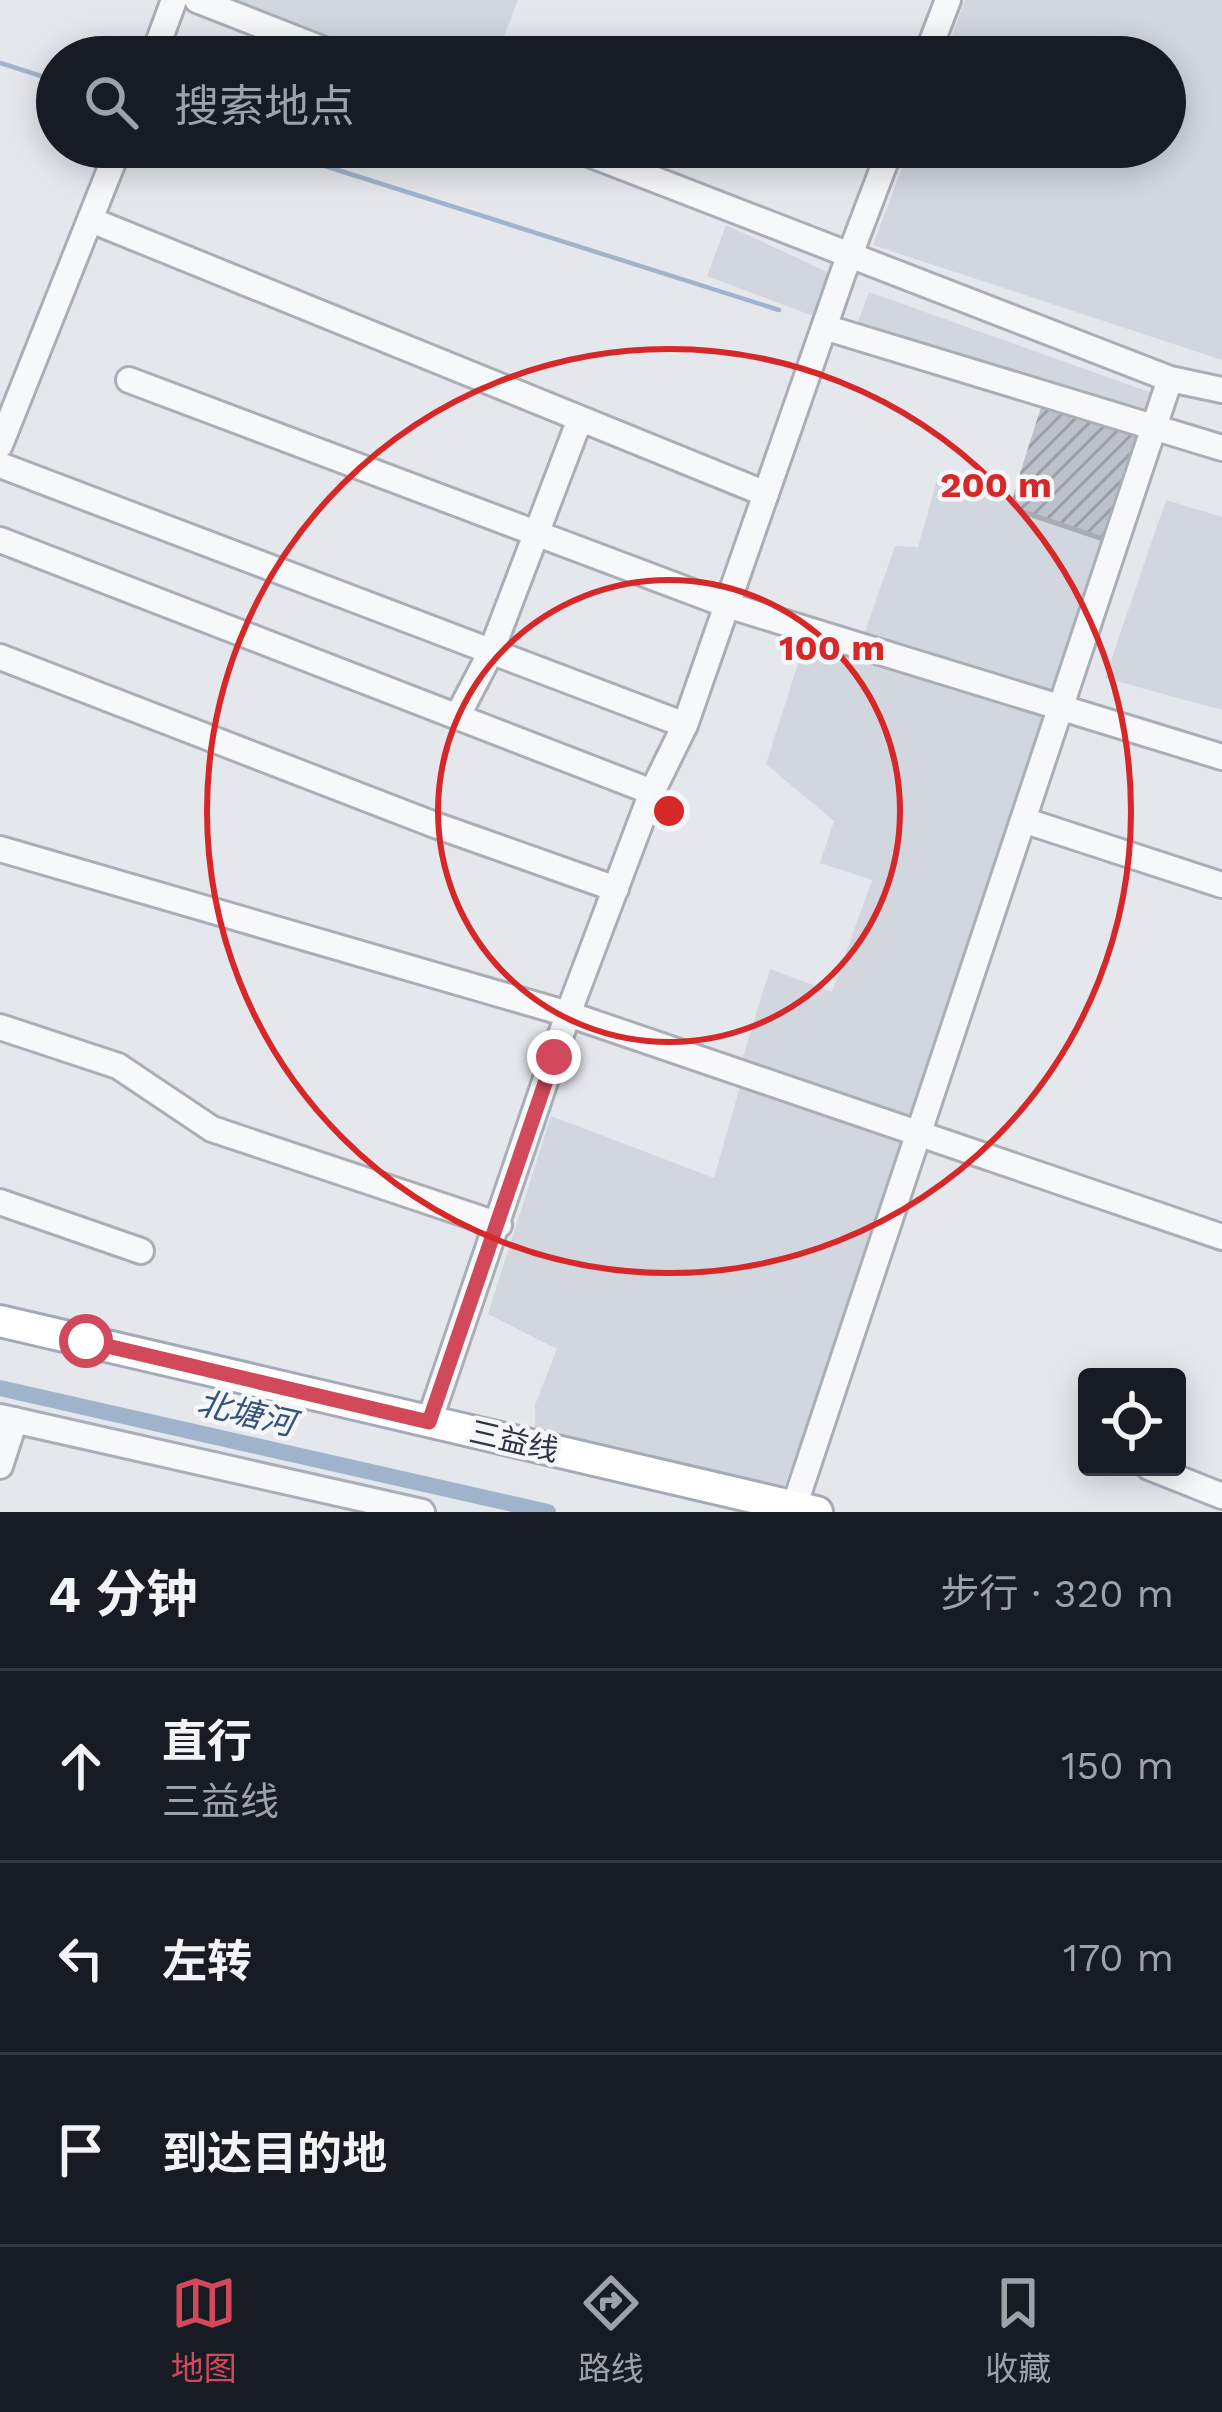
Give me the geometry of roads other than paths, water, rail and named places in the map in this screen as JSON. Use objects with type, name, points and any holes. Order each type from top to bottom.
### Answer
[{"type":"main road","name":"三益线","points":[[0,1321],[806,1509]]},
{"type":"street","points":[[161,36],[174,0]]},
{"type":"street","points":[[197,0],[289,36]]},
{"type":"street","points":[[934,36],[948,0]]},
{"type":"street","points":[[0,446],[111,168]]},
{"type":"street","points":[[625,168],[1170,379],[1222,391]]},
{"type":"street","points":[[429,1422],[568,1014],[652,792],[686,725],[883,168]]},
{"type":"street","points":[[91,220],[766,494]]},
{"type":"street","points":[[824,327],[1222,448]]},
{"type":"street","points":[[806,1509],[918,1133],[1170,379]]},
{"type":"street","points":[[129,380],[727,605],[1222,757]]},
{"type":"street","points":[[457,717],[491,652],[580,419]]},
{"type":"street","points":[[0,466],[686,725]]},
{"type":"street","points":[[0,540],[652,792]]},
{"type":"street","points":[[0,657],[434,825],[616,889]]},
{"type":"street","points":[[1023,820],[1222,885]]},
{"type":"street","points":[[0,849],[568,1014],[1222,1237]]},
{"type":"street","points":[[0,1028],[118,1066],[212,1129],[499,1226]]},
{"type":"street","points":[[0,1202],[141,1251]]},
{"type":"street","points":[[0,1466],[8,1419],[422,1512]]},
{"type":"street","points":[[1172,1476],[1222,1496]]},
{"type":"waterway","points":[[0,63],[36,74]]},
{"type":"waterway","points":[[331,168],[779,310]]},
{"type":"waterway","name":"北塘河","points":[[0,1388],[548,1512]]}]
